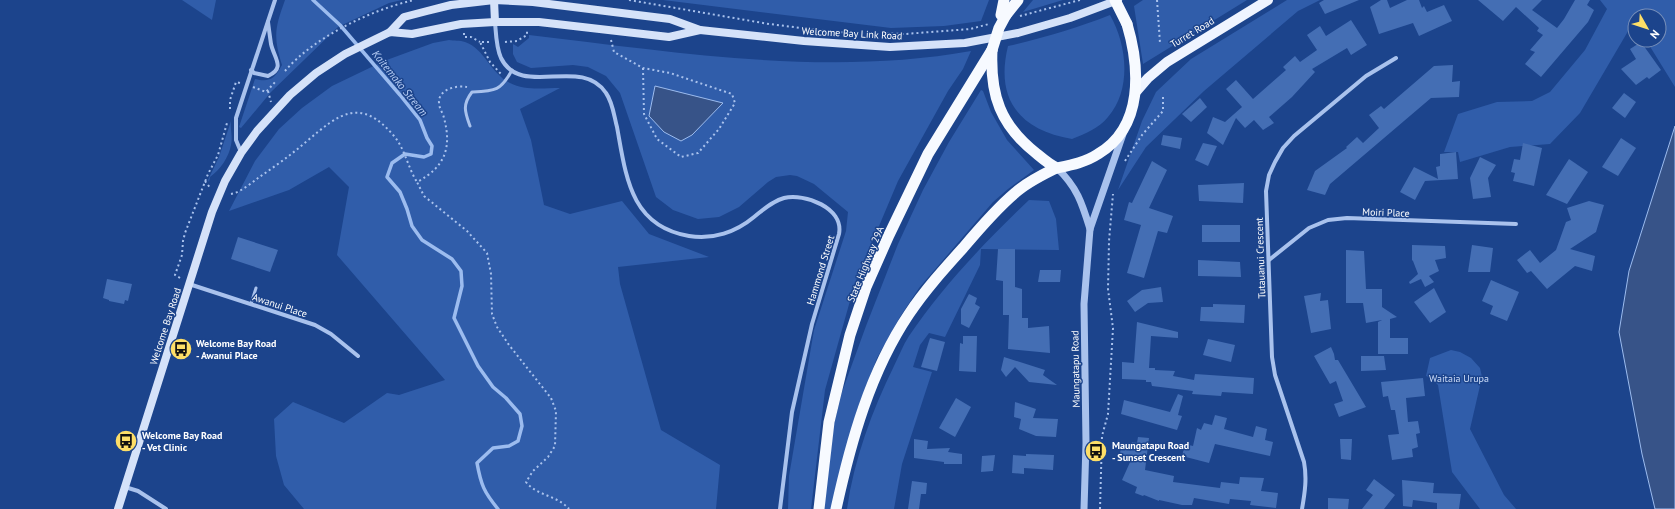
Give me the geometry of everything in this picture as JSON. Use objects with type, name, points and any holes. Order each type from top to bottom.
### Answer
[{"type":"highway","points":[[1004,0],[1008,16]]},
{"type":"highway","points":[[1018,0],[1008,16],[996,26],[992,50],[993,85],[1000,108],[1012,130],[1031,149],[1057,168]]},
{"type":"highway","points":[[836,509],[853,441],[865,403],[894,338],[908,314],[924,293],[972,238],[1015,193],[1036,178],[1057,168],[1098,155],[1112,144],[1126,127],[1131,114],[1135,93],[1134,61],[1127,24],[1115,0]]},
{"type":"highway","name":"State Highway 29A","points":[[819,509],[829,422],[850,336],[866,287],[928,154],[992,50]]},
{"type":"main road","name":"Welcome Bay Link Road","points":[[241,153],[261,127],[290,95],[316,73],[345,54],[390,32],[404,17],[451,5],[494,0],[533,2],[636,13],[670,19],[700,30],[804,41],[890,47],[965,43],[1018,33],[1056,23],[1118,0]]},
{"type":"main road","points":[[494,0],[495,22]]},
{"type":"main road","name":"Turret Road","points":[[1135,93],[1167,62],[1268,0]]},
{"type":"main road","name":"Welcome Bay Link Road","points":[[390,32],[412,34],[461,24],[495,22],[539,22],[669,37],[700,30]]},
{"type":"main road","name":"Welcome Bay Road","points":[[118,509],[129,470],[212,212],[225,180],[241,153]]},
{"type":"street","points":[[241,153],[236,140],[236,118],[275,0]]},
{"type":"street","points":[[251,70],[254,73],[268,76],[276,71],[278,67],[277,58],[271,43],[268,22]]},
{"type":"street","points":[[495,22],[498,50],[502,59],[512,70]]},
{"type":"street","name":"Tutauanui Crescent","points":[[1302,509],[1306,486],[1305,468],[1274,375],[1272,356],[1266,191],[1269,175],[1283,148],[1294,136],[1366,76],[1396,58]]},
{"type":"street","name":"Hammond Street","points":[[512,70],[532,77],[576,75],[587,78],[600,85],[605,91],[612,105],[631,192],[636,202],[646,214],[669,230],[690,236],[701,237],[720,235],[738,229],[775,201],[792,197],[804,198],[818,203],[830,212],[836,219],[840,227],[839,234],[812,324],[792,412],[780,509]]},
{"type":"street","name":"Maungatapu Road","points":[[1084,509],[1086,435],[1084,304],[1090,229],[1126,127]]},
{"type":"street","name":"Maungatapu Road","points":[[1057,168],[1070,180],[1078,194],[1090,229]]},
{"type":"street","name":"Moiri Place","points":[[1269,260],[1309,228],[1328,220],[1347,218],[1516,224]]},
{"type":"street","name":"Awanui Place","points":[[189,284],[315,325],[331,334],[358,356]]},
{"type":"street","points":[[125,487],[147,496],[166,509]]},
{"type":"lane","points":[[470,126],[465,109],[468,98],[472,92],[501,87],[508,79],[512,70]]},
{"type":"lane","points":[[251,304],[256,288]]},
{"type":"path","points":[[298,57],[327,36],[377,12],[414,0]]},
{"type":"path","points":[[629,0],[769,24],[834,32],[905,34],[996,26]]},
{"type":"path","points":[[1008,16],[1080,0]]},
{"type":"path","points":[[1157,0],[1160,43]]},
{"type":"path","points":[[609,30],[614,52],[643,68],[670,73],[732,94],[735,103],[719,129],[698,153],[681,157],[656,138],[644,114],[643,68]]},
{"type":"path","points":[[514,42],[527,34]]},
{"type":"path","points":[[464,37],[471,37],[481,42],[490,62],[497,71],[508,79]]},
{"type":"path","points":[[230,111],[230,100],[236,82],[242,83]]},
{"type":"path","points":[[417,182],[427,177],[439,164],[446,153],[448,136],[439,103],[440,96],[450,88],[461,86],[483,91]]},
{"type":"path","points":[[1124,162],[1142,135],[1163,111],[1163,95]]},
{"type":"path","points":[[218,197],[234,193],[243,188],[284,160],[339,116],[360,112],[371,116],[385,126],[399,143],[424,196],[467,231],[487,253],[491,274],[492,314],[497,327],[509,345],[551,398],[556,410],[555,446],[548,457],[533,472],[526,482],[532,489],[564,504],[568,509]]},
{"type":"path","points":[[175,275],[182,255],[185,233],[208,174],[218,155],[229,117]]},
{"type":"path","points":[[1100,509],[1102,436],[1108,414],[1113,328],[1108,289],[1109,241],[1114,192]]},
{"type":"green space","points":[[182,0],[216,0],[212,20]]},
{"type":"green space","points":[[285,0],[402,0],[389,3],[338,27],[271,92],[241,128],[239,127],[255,79],[268,80],[272,78],[282,65],[277,47],[276,32]]},
{"type":"green space","points":[[663,0],[989,0],[981,21],[944,26],[891,28]]},
{"type":"green space","points":[[1033,0],[1063,0],[1023,12]]},
{"type":"green space","points":[[1143,0],[1247,0],[1143,64],[1134,6]]},
{"type":"green space","points":[[1287,0],[1320,0],[1298,11],[1204,91],[1146,147],[1118,190],[1142,121],[1156,92],[1191,59]]},
{"type":"green space","points":[[1600,0],[1675,0],[1675,87],[1651,48],[1667,48],[1667,8],[1627,8],[1627,33],[1580,113],[1550,144],[1510,147],[1460,162],[1458,152],[1444,152],[1458,114],[1497,102],[1532,101],[1550,92],[1585,50],[1607,9]]},
{"type":"green space","points":[[1110,15],[1116,27],[1123,53],[1124,80],[1116,106],[1108,117],[1087,133],[1072,139],[1054,135],[1025,120],[1015,109],[1005,82],[1005,65],[1008,46],[1034,40]]},
{"type":"green space","points":[[529,35],[695,54],[806,62],[861,62],[916,58],[971,51],[963,69],[948,91],[898,181],[855,283],[825,390],[811,509],[788,509],[789,476],[814,330],[846,231],[848,212],[814,184],[797,176],[790,175],[776,177],[739,207],[719,217],[698,219],[673,210],[656,197],[620,93],[606,76],[588,67],[573,65],[531,68],[517,62],[513,54],[513,44],[518,47],[529,38]]},
{"type":"green space","points":[[449,40],[463,41],[472,45],[483,55],[503,79],[516,86],[560,88],[520,109],[531,140],[544,205],[570,214],[622,201],[649,234],[709,257],[618,267],[620,284],[661,430],[720,465],[716,509],[304,509],[284,485],[276,456],[274,419],[293,402],[344,423],[387,393],[399,395],[445,380],[337,255],[349,187],[329,167],[289,190],[229,211],[255,161],[279,129],[302,108],[332,86],[384,61],[433,43]]},
{"type":"green space","points":[[981,90],[983,91],[991,112],[1007,140],[1034,170],[993,202],[919,288],[900,317],[877,358],[858,407],[840,471],[832,509],[824,509],[834,424],[842,392],[866,326],[898,244],[923,190],[949,142]]},
{"type":"green space","points":[[231,121],[232,142],[230,150],[224,163],[210,177],[209,182],[208,180],[219,157]]},
{"type":"green space","points":[[1029,200],[1049,201],[1056,219],[1059,250],[981,249],[980,265],[945,337],[929,333],[920,345],[913,367],[932,372],[902,464],[894,509],[847,509],[854,472],[871,418],[907,339],[950,282],[996,232]]},
{"type":"green space","name":"Waitaia Urupa","points":[[1451,350],[1460,352],[1471,358],[1480,368],[1482,377],[1470,429],[1504,495],[1516,509],[1480,509],[1452,472],[1438,385],[1431,378],[1426,376],[1430,358]]},
{"type":"shaded area","points":[[655,86],[723,103],[692,135],[681,141],[664,132],[649,116]]},
{"type":"shaded area","points":[[1675,126],[1675,509],[1655,509],[1642,454],[1619,332],[1629,271]]},
{"type":"building","points":[[1324,0],[1359,0],[1325,14],[1319,3]]},
{"type":"building","points":[[1381,0],[1387,0],[1390,8],[1407,0],[1419,0],[1422,8],[1424,6],[1427,12],[1444,5],[1452,21],[1419,36],[1413,23],[1379,34],[1370,7]]},
{"type":"building","points":[[1478,0],[1542,0],[1532,10],[1557,28],[1575,0],[1590,0],[1587,5],[1594,10],[1588,22],[1541,77],[1525,64],[1535,52],[1530,50],[1543,35],[1537,31],[1539,28],[1516,7],[1503,21]]},
{"type":"building","points":[[1351,20],[1367,45],[1351,55],[1347,48],[1312,69],[1315,72],[1292,97],[1269,117],[1274,123],[1263,130],[1254,120],[1245,128],[1236,118],[1223,145],[1207,133],[1213,117],[1225,122],[1242,107],[1226,89],[1236,80],[1253,99],[1286,70],[1283,67],[1295,56],[1300,62],[1317,50],[1307,35],[1320,26],[1326,36]]},
{"type":"building","points":[[1645,48],[1661,70],[1649,79],[1647,77],[1636,85],[1621,69],[1636,59],[1630,49]]},
{"type":"building","points":[[1453,65],[1452,82],[1460,81],[1459,97],[1431,98],[1330,184],[1325,195],[1307,190],[1315,171],[1347,148],[1346,147],[1357,137],[1363,143],[1379,128],[1369,115],[1381,106],[1384,109],[1434,66]]},
{"type":"building","points":[[1624,93],[1636,102],[1625,118],[1612,108]]},
{"type":"building","points":[[1200,98],[1207,107],[1191,122],[1182,114]]},
{"type":"building","points":[[1163,135],[1182,138],[1180,149],[1161,145]]},
{"type":"building","points":[[1621,138],[1636,148],[1618,176],[1602,167]]},
{"type":"building","points":[[1203,143],[1217,146],[1208,166],[1195,160]]},
{"type":"building","points":[[1523,143],[1542,148],[1534,186],[1513,181],[1515,173],[1511,172],[1514,159],[1520,160]]},
{"type":"building","points":[[1456,152],[1458,179],[1425,181],[1415,200],[1400,192],[1414,167],[1438,179],[1436,167],[1440,166],[1440,154]]},
{"type":"building","points":[[1480,157],[1496,165],[1488,178],[1491,197],[1473,199],[1470,178]]},
{"type":"building","points":[[1569,159],[1588,172],[1567,204],[1546,195]]},
{"type":"building","points":[[1152,161],[1167,170],[1149,208],[1173,216],[1167,233],[1158,231],[1144,278],[1127,273],[1141,225],[1124,220],[1129,202],[1132,203]]},
{"type":"building","points":[[1244,183],[1243,203],[1199,201],[1198,185]]},
{"type":"building","points":[[1589,201],[1604,205],[1596,232],[1570,249],[1595,256],[1592,271],[1575,266],[1547,289],[1531,271],[1527,273],[1517,260],[1530,250],[1540,263],[1556,250],[1566,222],[1571,220],[1567,208]]},
{"type":"building","points":[[1202,225],[1240,225],[1240,242],[1202,242]]},
{"type":"building","points":[[238,237],[278,250],[270,272],[231,259]]},
{"type":"building","points":[[1412,245],[1445,246],[1446,258],[1435,260],[1439,271],[1429,276],[1434,282],[1425,287],[1421,279],[1410,284],[1409,282],[1418,274],[1412,260]]},
{"type":"building","points":[[1472,245],[1493,248],[1490,272],[1468,272]]},
{"type":"building","points":[[998,249],[1015,249],[1015,287],[1022,289],[1022,318],[1028,318],[1028,328],[1049,326],[1050,353],[1008,349],[1009,315],[1003,315],[1003,281],[996,280]]},
{"type":"building","points":[[1346,250],[1364,251],[1366,289],[1382,289],[1382,307],[1397,317],[1390,319],[1390,338],[1408,338],[1408,354],[1378,354],[1378,322],[1382,320],[1366,323],[1363,303],[1346,303]]},
{"type":"building","points":[[1198,260],[1240,262],[1241,277],[1198,276]]},
{"type":"building","points":[[1040,270],[1061,270],[1060,282],[1038,282]]},
{"type":"building","points":[[107,279],[132,284],[128,301],[125,300],[124,304],[109,301],[103,298]]},
{"type":"building","points":[[1491,280],[1519,292],[1507,321],[1490,314],[1493,306],[1482,301]]},
{"type":"building","points":[[1161,287],[1163,302],[1148,303],[1135,312],[1127,301],[1142,290]]},
{"type":"building","points":[[1434,288],[1446,312],[1430,323],[1414,302]]},
{"type":"building","points":[[1321,293],[1320,301],[1328,300],[1331,329],[1311,333],[1304,296]]},
{"type":"building","points":[[969,294],[977,298],[975,304],[980,307],[969,328],[961,324],[961,309]]},
{"type":"building","points":[[1213,304],[1245,305],[1244,323],[1200,321],[1201,307],[1213,307]]},
{"type":"building","points":[[1137,322],[1178,332],[1178,338],[1151,336],[1149,368],[1155,368],[1155,370],[1175,371],[1173,376],[1194,380],[1195,374],[1254,378],[1253,394],[1222,392],[1221,396],[1192,394],[1193,391],[1152,386],[1151,382],[1146,382],[1146,380],[1122,379],[1122,362],[1134,363]]},
{"type":"building","points":[[963,336],[977,336],[976,372],[959,371],[960,343],[963,344]]},
{"type":"building","points":[[930,338],[945,342],[937,371],[921,367]]},
{"type":"building","points":[[1208,339],[1235,345],[1231,362],[1203,355]]},
{"type":"building","points":[[1331,347],[1335,360],[1338,360],[1366,407],[1339,417],[1334,404],[1343,401],[1336,381],[1330,384],[1314,356]]},
{"type":"building","points":[[1361,356],[1384,356],[1386,370],[1361,371]]},
{"type":"building","points":[[1004,357],[1045,370],[1043,375],[1057,385],[1029,382],[1015,367],[1006,377],[1001,370]]},
{"type":"building","points":[[1423,378],[1425,396],[1406,398],[1408,422],[1418,421],[1420,433],[1416,434],[1418,447],[1412,449],[1413,457],[1392,460],[1388,435],[1399,434],[1395,410],[1391,410],[1388,396],[1383,397],[1381,382]]},
{"type":"building","points":[[1178,394],[1183,396],[1178,415],[1182,416],[1177,430],[1121,414],[1124,400],[1170,412]]},
{"type":"building","points":[[956,398],[971,407],[955,437],[939,428]]},
{"type":"building","points":[[1015,402],[1036,409],[1033,418],[1058,419],[1056,437],[1036,436],[1019,429],[1021,419],[1014,417]]},
{"type":"building","points":[[1215,415],[1227,418],[1224,429],[1253,437],[1256,426],[1267,429],[1265,440],[1273,442],[1270,456],[1215,444],[1209,463],[1182,456],[1185,444],[1193,446],[1197,428],[1201,430],[1204,423],[1212,425]]},
{"type":"building","points":[[1138,437],[1149,438],[1145,470],[1174,476],[1173,482],[1220,488],[1221,482],[1239,484],[1240,477],[1264,478],[1261,491],[1278,493],[1276,508],[1250,505],[1251,501],[1230,499],[1229,504],[1194,498],[1192,505],[1182,505],[1159,501],[1135,493],[1137,487],[1122,480],[1131,460],[1118,459],[1122,446],[1130,447],[1132,442],[1137,443]]},
{"type":"building","points":[[914,439],[928,441],[927,449],[950,448],[948,452],[962,454],[962,464],[944,464],[944,462],[914,458]]},
{"type":"building","points":[[1340,439],[1352,439],[1351,460],[1341,459]]},
{"type":"building","points":[[1026,454],[1054,455],[1053,470],[1024,468],[1024,474],[1012,473],[1013,455],[1026,456]]},
{"type":"building","points":[[995,455],[993,471],[981,472],[982,456]]},
{"type":"building","points":[[1374,479],[1395,495],[1384,509],[1362,509],[1373,495],[1366,490]]},
{"type":"building","points":[[1402,480],[1434,483],[1433,493],[1461,494],[1459,509],[1437,509],[1437,503],[1413,500],[1412,507],[1403,506]]},
{"type":"building","points":[[912,481],[927,483],[926,494],[921,494],[919,509],[908,509]]},
{"type":"building","points":[[1328,498],[1349,499],[1348,509],[1328,509]]},
{"type":"waterway","name":"Kaitemako Stream","points":[[313,0],[340,25],[400,95],[420,120],[432,146],[431,154],[424,157],[405,154],[392,163],[387,177],[400,192],[412,226],[422,240],[452,259],[461,271],[462,286],[454,318],[478,366],[493,387],[506,398],[520,414],[522,426],[518,441],[509,446],[493,448],[477,463],[484,488],[489,498],[498,509]]},
{"type":"place","name":"Welcome Bay Road - Awanui Place","points":[[181,349]]},
{"type":"place","name":"Welcome Bay Road - Vet Clinic","points":[[126,441]]},
{"type":"place","name":"Maungatapu Road - Sunset Crescent","points":[[1096,451]]}]
